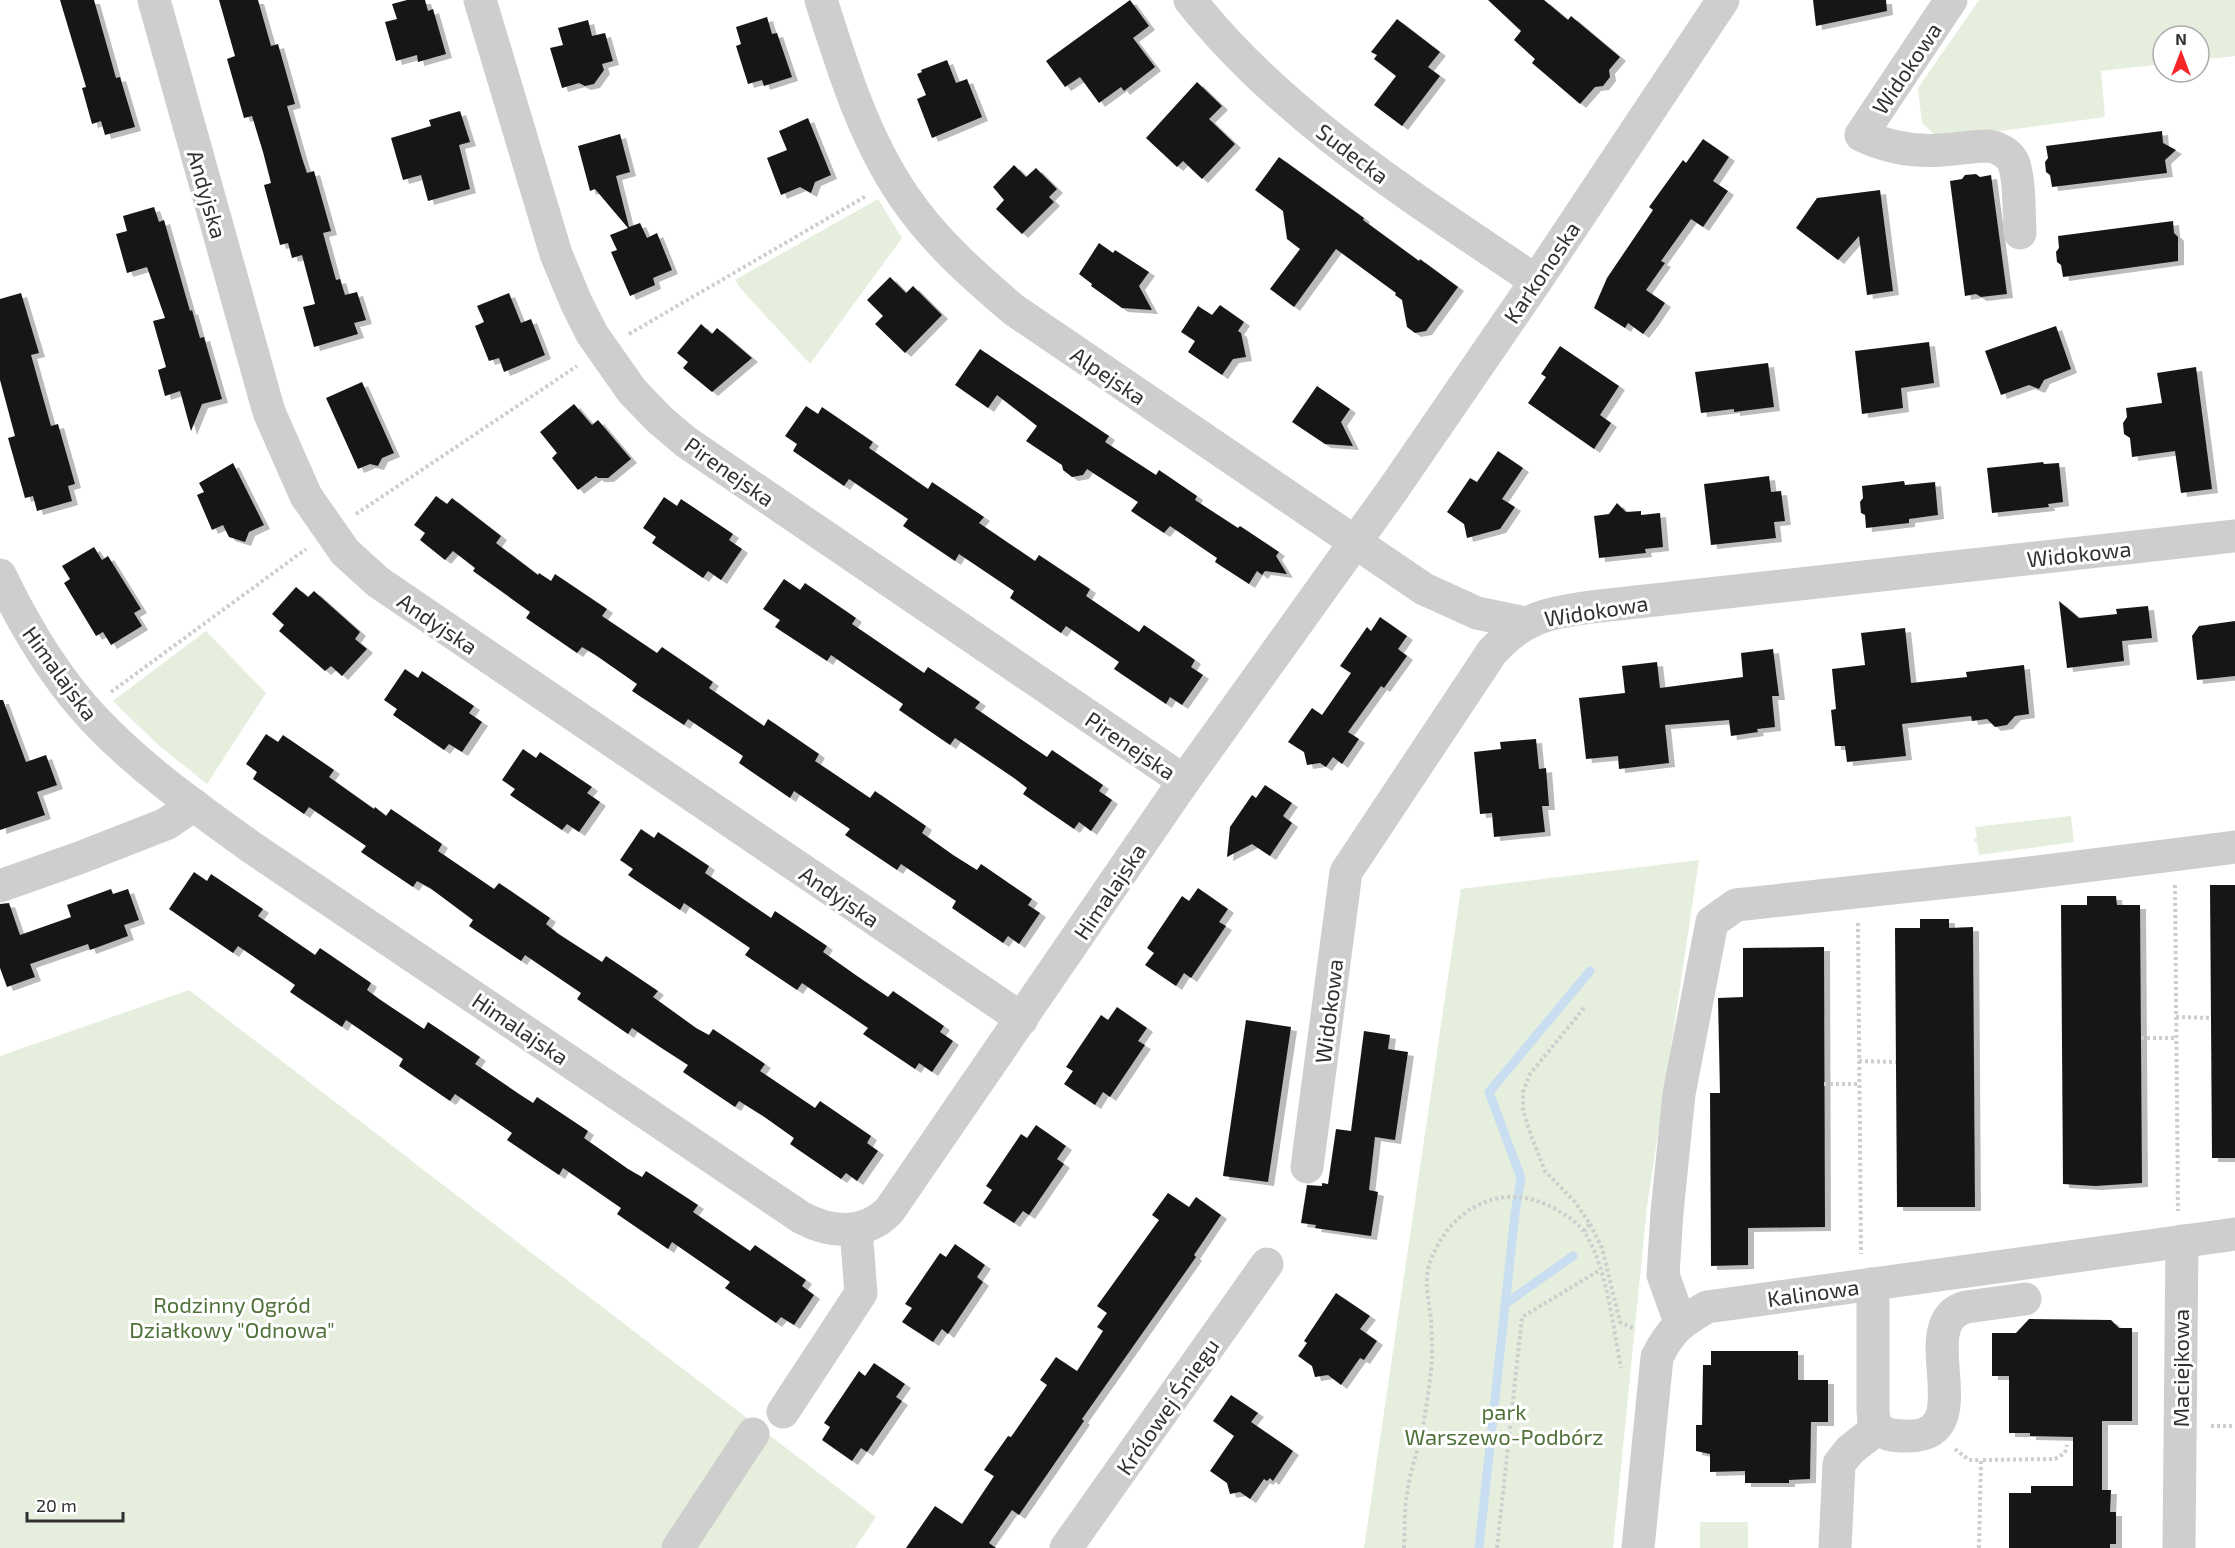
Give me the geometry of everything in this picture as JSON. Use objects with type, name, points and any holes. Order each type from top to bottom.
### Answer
[{"type":"street","name":"Andyjska","points":[[154,0],[269,412],[306,496],[345,552],[378,582],[1022,1018]]},
{"type":"street","name":"Pirenejska","points":[[480,0],[556,254],[576,302],[602,349],[632,391],[660,420],[686,442],[1184,781]]},
{"type":"street","name":"Alpejska","points":[[821,0],[847,82],[894,180],[949,252],[1014,310],[1424,589],[1477,613],[1525,623]]},
{"type":"street","name":"Sudecka","points":[[1190,0],[1245,61],[1288,103],[1389,181],[1536,281]]},
{"type":"street","name":"Widokowa","points":[[1951,0],[1861,135],[1875,142],[1917,150],[1991,146],[2002,151],[2012,159],[2016,171],[2020,233]]},
{"type":"street","name":"Karkonoska","points":[[1355,542],[1536,281],[1708,5]]},
{"type":"street","name":"Widokowa","points":[[1307,1167],[1346,872],[1492,652],[1508,634],[1525,623],[1558,612],[1591,607],[2235,536]]},
{"type":"street","name":"Himalajska","points":[[0,575],[26,625],[68,688],[87,711],[132,755],[194,805],[261,854],[802,1218],[819,1226],[856,1229],[871,1226],[889,1211],[1184,781],[1355,542]]},
{"type":"street","points":[[0,885],[79,858],[166,824],[194,805]]},
{"type":"street","points":[[1680,1322],[1663,1275],[1667,1212],[1679,1094],[1712,922],[1736,906],[2235,847]]},
{"type":"street","points":[[2180,1226],[2235,1234]]},
{"type":"street","name":"Kalinowa","points":[[1638,1548],[1657,1357],[1667,1337],[1680,1322],[1707,1307],[1866,1271],[2180,1226]]},
{"type":"street","name":"Maciejkowa","points":[[2179,1548],[2180,1226]]},
{"type":"street","points":[[783,1412],[861,1293],[856,1229]]},
{"type":"street","name":"Królowej Śniegu","points":[[1066,1548],[1267,1264]]},
{"type":"street","points":[[1866,1271],[1873,1301],[1873,1418],[1882,1432],[1898,1436],[1918,1436],[1931,1432],[1936,1428],[1944,1411],[1943,1336],[1948,1318],[1958,1309],[1966,1307],[2025,1299]]},
{"type":"street","points":[[1835,1548],[1839,1464],[1850,1450],[1878,1428]]},
{"type":"street","points":[[678,1548],[753,1434]]},
{"type":"path","points":[[87,711],[329,531],[602,349],[894,180]]},
{"type":"path","points":[[2175,855],[2180,1226]]},
{"type":"path","points":[[1857,892],[1859,1084],[1866,1271]]},
{"type":"path","points":[[1584,1008],[1530,1074],[1523,1092],[1523,1109],[1545,1171],[1575,1202],[1602,1248],[1620,1322],[1638,1330]]},
{"type":"path","points":[[2176,1017],[2211,1018]]},
{"type":"path","points":[[2141,1038],[2176,1038]]},
{"type":"path","points":[[1859,1061],[1896,1062]]},
{"type":"path","points":[[1824,1084],[1859,1084]]},
{"type":"path","points":[[1404,1548],[1407,1492],[1422,1432],[1432,1360],[1431,1319],[1426,1292],[1428,1267],[1438,1244],[1451,1224],[1487,1201],[1507,1196],[1528,1197],[1548,1204],[1570,1217],[1584,1231],[1600,1270],[1623,1375]]},
{"type":"path","points":[[1584,1231],[1590,1224]]},
{"type":"path","points":[[1497,1548],[1522,1317],[1600,1270]]},
{"type":"path","points":[[2208,1426],[2235,1426]]},
{"type":"path","points":[[1979,1548],[1981,1460],[2055,1459],[2065,1453],[2067,1445]]},
{"type":"green space","points":[[1979,0],[2235,0],[2235,56],[2211,59],[2211,24],[2151,24],[2151,65],[2101,71],[2105,117],[1939,139],[1922,123],[1918,88]]},
{"type":"green space","points":[[878,199],[902,238],[810,364],[735,280]]},
{"type":"green space","points":[[206,631],[266,693],[207,784],[156,743],[113,701]]},
{"type":"green space","points":[[2071,816],[2074,842],[1979,855],[1977,842],[1974,842],[1977,838],[1975,827]]},
{"type":"green space","name":"park Warszewo-Podbórz","points":[[1699,860],[1647,1207],[1613,1548],[1364,1548],[1461,889]]},
{"type":"green space","name":"Rodzinny Ogród Działkowy \"Odnowa\"","points":[[189,990],[876,1517],[855,1548],[0,1548],[0,1056]]},
{"type":"green space","points":[[1700,1522],[1748,1522],[1748,1548],[1700,1548]]},
{"type":"building","points":[[60,0],[94,0],[116,78],[120,77],[135,127],[105,135],[101,121],[92,124],[82,88],[86,87]]},
{"type":"building","points":[[219,0],[258,0],[271,46],[278,44],[295,104],[287,106],[307,173],[314,171],[331,231],[323,233],[336,280],[340,279],[345,295],[357,292],[366,320],[354,323],[358,334],[314,347],[303,307],[315,304],[302,255],[292,258],[288,243],[280,245],[264,185],[271,183],[263,152],[252,116],[244,118],[227,59],[235,56]]},
{"type":"building","points":[[407,0],[425,0],[428,11],[433,9],[446,54],[418,62],[417,55],[396,61],[385,22],[397,19],[392,4]]},
{"type":"building","points":[[1130,0],[1149,26],[1133,38],[1155,67],[1124,91],[1121,87],[1099,103],[1080,77],[1065,87],[1046,61]]},
{"type":"building","points":[[1488,0],[1544,0],[1568,20],[1571,16],[1620,57],[1609,70],[1610,77],[1603,86],[1595,87],[1580,104],[1532,63],[1535,59],[1514,40],[1521,31]]},
{"type":"building","points":[[1813,0],[1886,0],[1887,11],[1816,26]]},
{"type":"building","points":[[767,17],[772,34],[777,33],[792,77],[764,86],[762,80],[748,84],[736,46],[741,44],[736,27]]},
{"type":"building","points":[[1397,19],[1440,52],[1428,67],[1440,76],[1402,126],[1374,105],[1396,76],[1374,59],[1377,55],[1371,52]]},
{"type":"building","points":[[588,20],[592,36],[605,33],[613,61],[602,64],[604,70],[594,84],[585,86],[579,83],[562,88],[550,48],[563,45],[558,28]]},
{"type":"building","points":[[947,60],[956,83],[967,79],[982,117],[932,138],[917,99],[926,95],[917,74],[922,72],[921,70]]},
{"type":"building","points":[[1197,82],[1222,106],[1209,119],[1235,144],[1202,179],[1183,161],[1177,167],[1146,138]]},
{"type":"building","points":[[460,111],[470,142],[459,145],[470,189],[428,201],[421,175],[403,180],[391,138],[431,126],[429,120]]},
{"type":"building","points":[[808,118],[831,175],[815,182],[811,193],[800,187],[781,195],[767,158],[787,150],[779,131]]},
{"type":"building","points":[[2162,131],[2163,143],[2176,150],[2165,160],[2167,173],[2052,187],[2050,175],[2046,172],[2045,162],[2048,158],[2046,146]]},
{"type":"building","points":[[620,134],[630,172],[616,176],[629,227],[640,223],[647,238],[657,233],[672,270],[653,278],[655,285],[630,296],[611,252],[617,250],[610,235],[628,228],[595,189],[590,191],[578,146]]},
{"type":"building","points":[[1703,139],[1729,157],[1713,181],[1728,191],[1703,227],[1691,219],[1661,261],[1665,263],[1646,290],[1665,303],[1653,321],[1643,334],[1628,323],[1625,328],[1594,308],[1607,278],[1653,210],[1649,207],[1683,160],[1686,163]]},
{"type":"building","points":[[1279,157],[1419,261],[1420,259],[1458,287],[1426,331],[1415,333],[1407,327],[1402,300],[1395,295],[1396,293],[1336,249],[1294,307],[1270,289],[1300,249],[1287,239],[1283,211],[1255,190]]},
{"type":"building","points":[[1014,165],[1026,177],[1036,168],[1057,189],[1049,197],[1054,202],[1022,234],[996,209],[1004,200],[993,187]]},
{"type":"building","points":[[1976,174],[1980,177],[1991,175],[2007,294],[1965,296],[1950,181],[1962,179],[1965,175]]},
{"type":"building","points":[[1880,190],[1893,291],[1867,295],[1859,236],[1838,260],[1796,228],[1817,198]]},
{"type":"building","points":[[154,207],[159,222],[164,220],[190,311],[192,310],[200,338],[204,337],[222,399],[202,404],[191,431],[180,391],[165,396],[158,370],[166,367],[153,321],[165,318],[147,267],[127,273],[116,234],[127,231],[123,216]]},
{"type":"building","points":[[2173,221],[2174,233],[2178,237],[2178,261],[2063,277],[2061,265],[2057,262],[2058,236]]},
{"type":"building","points":[[1099,243],[1113,253],[1115,250],[1149,272],[1139,286],[1152,310],[1122,308],[1091,286],[1092,284],[1079,274]]},
{"type":"building","points":[[890,277],[906,293],[913,286],[942,315],[905,353],[875,324],[883,316],[867,300]]},
{"type":"building","points":[[21,293],[39,353],[31,355],[51,426],[58,424],[75,484],[68,486],[72,501],[37,511],[33,496],[25,498],[8,438],[15,436],[0,380],[0,299]]},
{"type":"building","points":[[509,293],[521,323],[531,319],[545,355],[504,372],[499,358],[489,361],[475,326],[484,322],[477,306]]},
{"type":"building","points":[[1220,305],[1244,322],[1238,331],[1241,333],[1246,357],[1233,359],[1222,375],[1188,352],[1195,341],[1181,332],[1198,306],[1212,315]]},
{"type":"building","points":[[701,324],[712,334],[717,328],[752,358],[712,392],[683,368],[688,362],[677,353]]},
{"type":"building","points":[[2056,326],[2071,369],[2044,380],[2039,389],[2029,385],[2001,395],[1985,351]]},
{"type":"building","points":[[1929,342],[1934,383],[1901,388],[1903,408],[1862,414],[1855,351]]},
{"type":"building","points":[[1560,346],[1619,386],[1600,415],[1611,423],[1594,449],[1528,403],[1546,377],[1541,374]]},
{"type":"building","points":[[980,349],[1109,436],[1105,442],[1156,475],[1159,470],[1197,496],[1195,500],[1279,552],[1276,556],[1287,574],[1265,571],[1262,575],[1257,571],[1249,584],[1215,562],[1217,558],[1170,526],[1164,533],[1131,511],[1138,502],[1087,469],[1083,475],[1072,477],[1063,470],[1062,465],[1026,441],[1037,426],[997,395],[988,408],[955,385]]},
{"type":"building","points":[[1768,363],[1774,407],[1701,413],[1695,372]]},
{"type":"building","points":[[2196,367],[2212,489],[2181,493],[2175,451],[2132,457],[2130,438],[2124,434],[2123,423],[2127,417],[2126,408],[2162,403],[2157,373]]},
{"type":"building","points":[[362,382],[394,453],[382,458],[378,466],[370,464],[358,469],[326,398]]},
{"type":"building","points":[[1317,386],[1350,409],[1341,422],[1353,446],[1325,444],[1292,422]]},
{"type":"building","points":[[574,404],[592,425],[598,420],[631,459],[608,478],[596,476],[578,490],[552,458],[557,453],[540,432]]},
{"type":"building","points":[[806,406],[818,414],[822,407],[873,442],[869,448],[928,489],[932,482],[984,517],[979,523],[1035,561],[1039,555],[1090,589],[1086,596],[1139,632],[1144,625],[1195,660],[1191,667],[1203,675],[1182,705],[1170,697],[1166,704],[1114,669],[1119,662],[1066,626],[1061,633],[1010,598],[1014,591],[959,554],[955,561],[903,526],[908,519],[849,479],[844,486],[793,451],[797,444],[785,436]]},
{"type":"building","points":[[1498,451],[1523,468],[1502,499],[1515,507],[1500,529],[1467,538],[1464,524],[1447,512],[1470,478],[1477,482]]},
{"type":"building","points":[[2043,462],[2044,464],[2059,463],[2063,502],[2048,504],[2049,507],[1992,513],[1987,468]]},
{"type":"building","points":[[233,463],[264,525],[249,532],[245,542],[229,537],[223,525],[212,530],[197,495],[204,492],[199,483]]},
{"type":"building","points":[[1769,476],[1771,492],[1781,491],[1785,521],[1774,522],[1776,538],[1711,545],[1704,484]]},
{"type":"building","points":[[1904,481],[1905,485],[1935,482],[1938,515],[1909,519],[1909,523],[1866,528],[1865,515],[1861,513],[1862,486]]},
{"type":"building","points":[[436,496],[447,504],[452,498],[501,536],[496,543],[538,575],[539,573],[551,581],[555,574],[607,609],[602,616],[657,653],[662,647],[713,682],[709,688],[764,726],[768,719],[819,754],[815,761],[870,798],[875,791],[926,826],[922,833],[953,855],[977,870],[981,864],[1032,899],[1028,905],[1040,913],[1019,944],[1008,936],[1003,943],[952,908],[956,901],[901,864],[897,870],[845,835],[850,829],[794,791],[790,798],[739,763],[743,756],[688,719],[684,725],[632,691],[637,684],[594,654],[582,647],[577,653],[526,618],[530,612],[473,571],[475,568],[453,551],[445,560],[420,540],[425,533],[414,525]]},
{"type":"building","points":[[664,497],[677,506],[681,499],[733,534],[729,540],[742,549],[721,580],[708,571],[703,578],[652,543],[656,537],[643,528]]},
{"type":"building","points":[[1617,503],[1626,512],[1641,511],[1641,515],[1660,513],[1663,547],[1645,549],[1646,553],[1599,558],[1594,516],[1609,514]]},
{"type":"building","points":[[94,547],[102,560],[108,556],[141,609],[134,613],[142,626],[111,645],[103,632],[96,636],[64,583],[70,579],[62,566]]},
{"type":"building","points":[[784,579],[800,590],[805,583],[856,618],[852,624],[924,673],[928,667],[980,702],[975,708],[1047,757],[1052,750],[1103,785],[1099,791],[1112,800],[1091,831],[1079,822],[1074,829],[1023,794],[1027,788],[1014,778],[955,738],[950,745],[899,710],[903,704],[831,655],[827,661],[775,627],[780,620],[763,609]]},
{"type":"building","points":[[296,587],[308,597],[314,591],[360,632],[355,639],[367,649],[342,676],[331,666],[325,671],[279,631],[284,625],[272,614]]},
{"type":"building","points":[[2059,601],[2079,618],[2117,614],[2116,609],[2148,606],[2152,638],[2122,641],[2124,661],[2067,668]]},
{"type":"building","points":[[1380,617],[1407,636],[1398,649],[1407,656],[1384,688],[1381,686],[1348,732],[1359,739],[1342,764],[1333,757],[1326,767],[1320,763],[1307,765],[1304,752],[1288,742],[1312,708],[1322,715],[1351,673],[1340,666],[1367,627],[1371,631]]},
{"type":"building","points":[[2235,621],[2235,676],[2197,680],[2192,636],[2199,626]]},
{"type":"building","points":[[1905,628],[1911,683],[1967,677],[1966,672],[2024,665],[2029,714],[2015,716],[2007,725],[1995,727],[1987,719],[1972,721],[1971,716],[1902,724],[1906,756],[1847,762],[1845,746],[1835,746],[1831,710],[1836,709],[1832,669],[1865,665],[1861,633]]},
{"type":"building","points":[[1773,649],[1779,696],[1772,696],[1775,727],[1731,736],[1729,720],[1665,725],[1669,763],[1619,769],[1618,756],[1586,759],[1579,698],[1625,693],[1622,666],[1657,662],[1660,688],[1743,677],[1741,653]]},
{"type":"building","points":[[405,669],[418,678],[422,671],[474,706],[469,713],[482,722],[462,752],[449,744],[444,750],[393,715],[397,709],[384,700]]},
{"type":"building","points":[[0,700],[3,700],[26,762],[46,755],[57,785],[37,792],[45,815],[0,830]]},
{"type":"building","points":[[266,734],[278,742],[283,735],[334,770],[329,777],[374,809],[375,807],[386,816],[391,809],[442,844],[438,851],[494,889],[499,883],[550,918],[546,924],[557,933],[602,962],[606,956],[658,991],[653,997],[696,1028],[709,1035],[713,1029],[765,1064],[760,1071],[815,1108],[820,1101],[871,1136],[867,1143],[878,1151],[857,1181],[846,1173],[841,1179],[790,1144],[794,1138],[763,1116],[739,1101],[735,1107],[683,1072],[688,1065],[632,1028],[628,1034],[577,999],[581,993],[525,955],[521,961],[469,926],[473,920],[430,888],[417,881],[413,887],[361,852],[366,846],[309,807],[304,814],[253,779],[257,772],[246,764]]},
{"type":"building","points":[[1536,739],[1539,769],[1546,768],[1549,806],[1542,806],[1545,832],[1494,837],[1492,813],[1480,814],[1474,752],[1501,749],[1500,742]]},
{"type":"building","points":[[523,749],[536,758],[540,752],[592,787],[587,793],[600,802],[579,832],[567,824],[562,830],[510,795],[515,789],[502,780]]},
{"type":"building","points":[[1265,785],[1292,803],[1283,816],[1292,823],[1270,856],[1252,844],[1227,857],[1230,827],[1252,795],[1256,798]]},
{"type":"building","points":[[641,829],[654,838],[658,832],[709,866],[705,873],[771,918],[775,911],[827,946],[823,952],[857,976],[888,997],[893,991],[944,1026],[940,1032],[953,1041],[932,1072],[919,1063],[915,1069],[863,1034],[868,1028],[802,983],[797,990],[745,955],[750,948],[684,903],[680,910],[628,875],[633,869],[620,860]]},
{"type":"building","points":[[194,872],[207,881],[211,874],[263,909],[258,916],[315,955],[320,948],[371,983],[367,990],[379,999],[424,1029],[428,1022],[480,1057],[475,1064],[519,1094],[533,1103],[537,1097],[588,1131],[584,1138],[628,1169],[642,1177],[646,1171],[698,1205],[693,1212],[750,1251],[755,1245],[806,1280],[802,1286],[814,1295],[794,1325],[781,1317],[776,1323],[725,1288],[730,1282],[672,1242],[668,1249],[617,1214],[621,1208],[563,1168],[559,1175],[507,1140],[512,1133],[499,1124],[455,1094],[450,1101],[399,1066],[403,1059],[346,1020],[342,1027],[290,992],[295,985],[282,976],[238,946],[233,953],[169,909]]},
{"type":"building","points":[[2210,885],[2235,885],[2235,1158],[2212,1158]]},
{"type":"building","points":[[1198,888],[1228,909],[1219,922],[1226,926],[1191,978],[1184,973],[1176,986],[1145,965],[1154,953],[1147,948],[1182,896],[1189,901]]},
{"type":"building","points":[[111,889],[113,894],[128,889],[139,920],[124,925],[128,936],[90,950],[88,944],[30,964],[35,977],[7,987],[0,968],[0,904],[9,903],[20,935],[71,917],[67,905]]},
{"type":"building","points":[[2087,896],[2116,896],[2117,905],[2140,905],[2142,1183],[2095,1186],[2063,1184],[2061,905],[2087,905]]},
{"type":"building","points":[[1920,919],[1949,919],[1949,928],[1973,927],[1975,1207],[1897,1207],[1895,928],[1920,928]]},
{"type":"building","points":[[1824,947],[1825,1227],[1748,1228],[1748,1265],[1711,1266],[1710,1093],[1720,1093],[1718,998],[1743,997],[1743,948]]},
{"type":"building","points":[[1117,1007],[1147,1028],[1138,1041],[1145,1045],[1110,1097],[1103,1092],[1095,1105],[1064,1084],[1073,1071],[1066,1067],[1101,1015],[1108,1020]]},
{"type":"building","points":[[1246,1020],[1291,1027],[1268,1182],[1223,1176]]},
{"type":"building","points":[[1364,1031],[1390,1035],[1388,1049],[1408,1052],[1395,1140],[1375,1137],[1369,1190],[1378,1192],[1371,1236],[1315,1228],[1316,1225],[1301,1223],[1307,1185],[1328,1184],[1336,1129],[1351,1131]]},
{"type":"building","points":[[1036,1125],[1066,1146],[1057,1159],[1064,1164],[1029,1215],[1023,1211],[1014,1223],[983,1203],[992,1190],[986,1186],[1021,1134],[1027,1138]]},
{"type":"building","points":[[1168,1193],[1189,1207],[1196,1197],[1221,1215],[1194,1255],[1196,1257],[1082,1419],[1084,1421],[1019,1515],[1012,1510],[989,1543],[996,1548],[906,1548],[935,1506],[962,1524],[994,1476],[984,1470],[1008,1436],[1011,1437],[1047,1385],[1040,1380],[1056,1357],[1077,1371],[1103,1331],[1097,1327],[1107,1313],[1097,1306],[1159,1220],[1152,1215]]},
{"type":"building","points":[[955,1244],[985,1265],[977,1277],[983,1282],[948,1334],[942,1329],[933,1342],[902,1322],[912,1308],[905,1304],[940,1253],[946,1257]]},
{"type":"building","points":[[1336,1293],[1370,1316],[1360,1329],[1377,1341],[1364,1360],[1360,1358],[1341,1385],[1328,1375],[1315,1377],[1312,1366],[1298,1356],[1307,1343],[1304,1341]]},
{"type":"building","points":[[2029,1319],[2111,1320],[2119,1328],[2132,1328],[2132,1421],[2102,1421],[2102,1490],[2111,1490],[2110,1512],[2116,1512],[2116,1544],[2110,1544],[2110,1548],[2009,1548],[2009,1493],[2031,1493],[2031,1486],[2073,1486],[2073,1437],[2009,1433],[2009,1376],[1992,1376],[1992,1333],[2016,1333]]},
{"type":"building","points":[[1711,1351],[1798,1351],[1798,1380],[1828,1380],[1828,1422],[1811,1422],[1810,1479],[1789,1480],[1789,1483],[1745,1483],[1745,1471],[1710,1472],[1710,1454],[1696,1451],[1696,1425],[1702,1425],[1703,1365],[1711,1365]]},
{"type":"building","points":[[874,1363],[905,1384],[896,1397],[902,1401],[867,1452],[861,1448],[852,1461],[822,1440],[830,1427],[824,1423],[859,1371],[865,1376]]},
{"type":"building","points":[[1231,1395],[1258,1413],[1251,1422],[1293,1451],[1273,1481],[1270,1478],[1267,1481],[1264,1479],[1250,1499],[1240,1492],[1230,1494],[1227,1483],[1210,1471],[1234,1436],[1213,1421]]},
{"type":"waterway","points":[[1479,1548],[1515,1213],[1521,1178],[1489,1092],[1590,971]]},
{"type":"waterway","points":[[1505,1304],[1573,1256]]}]
